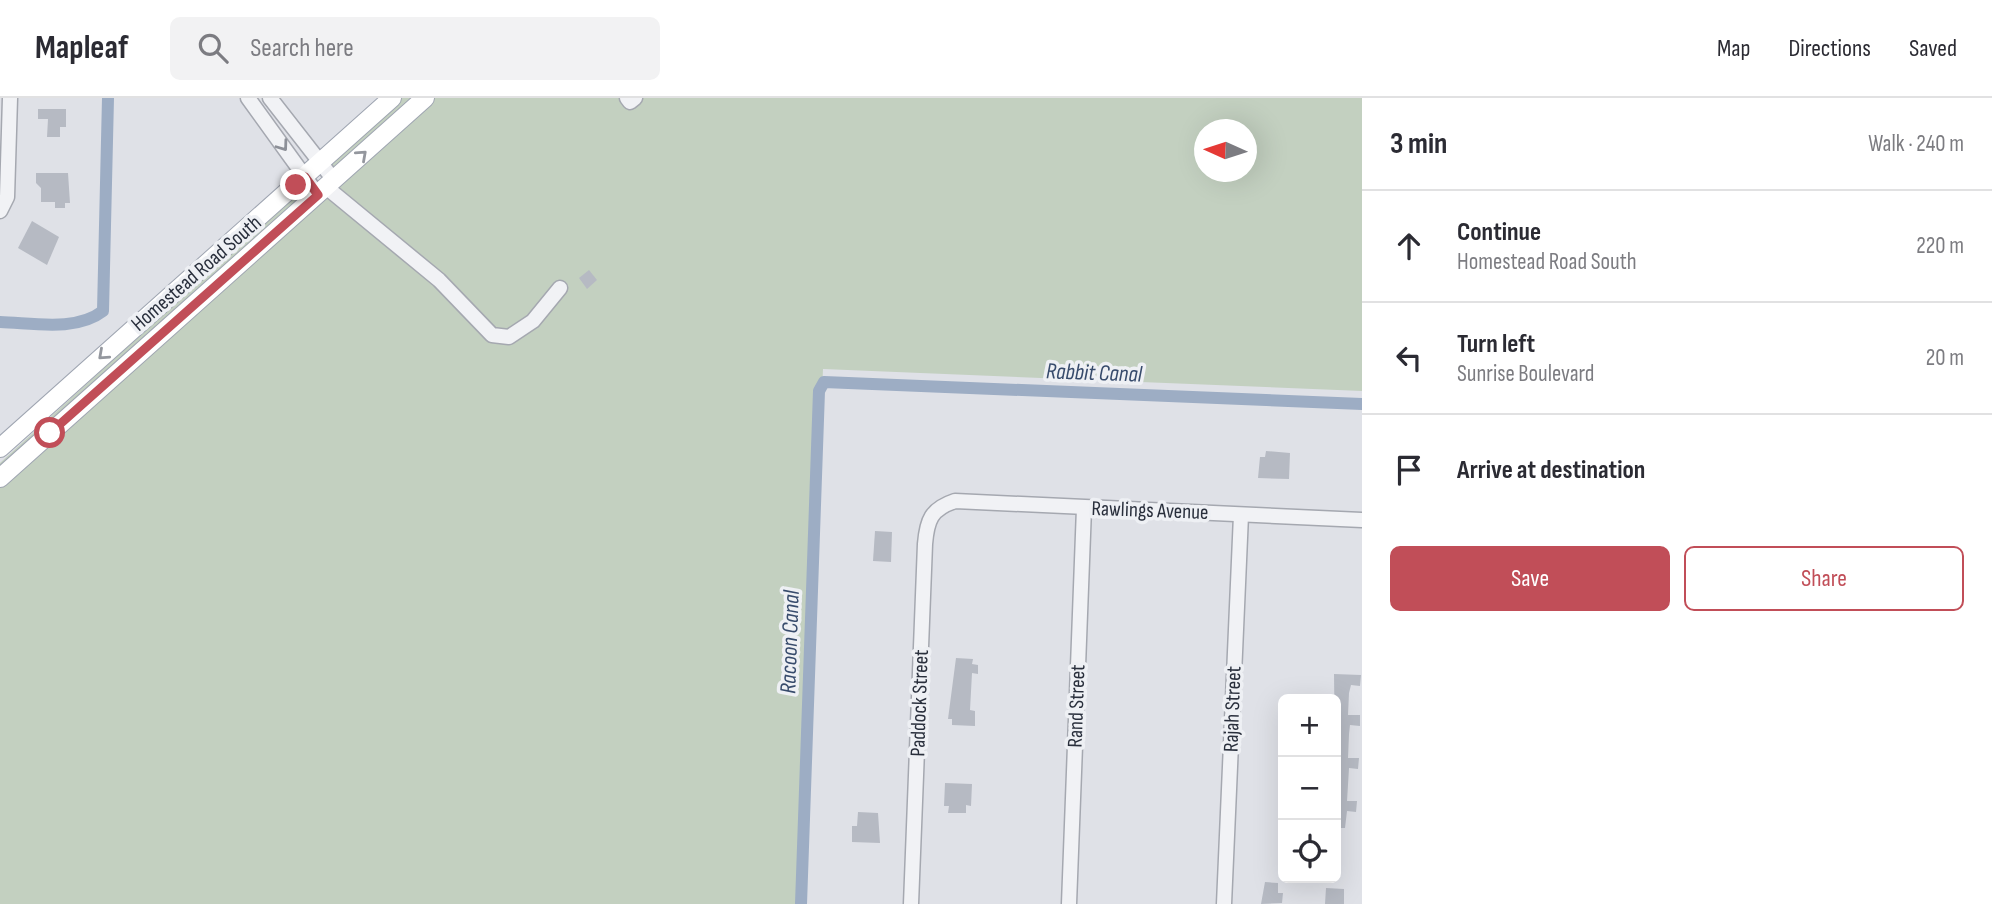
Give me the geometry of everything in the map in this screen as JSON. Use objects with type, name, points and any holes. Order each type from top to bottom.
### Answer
[{"type":"main road","name":"Homestead Road South","points":[[0,448],[392,98]]},
{"type":"main road","name":"Homestead Road South","points":[[0,478],[425,98]]},
{"type":"street","points":[[0,211],[7,197],[10,98]]},
{"type":"street","points":[[248,98],[305,177],[326,188],[439,280],[492,335],[509,337],[533,321],[560,288]]},
{"type":"street","points":[[270,98],[320,163],[326,188]]},
{"type":"street","points":[[626,98],[630,102],[635,98]]},
{"type":"street","name":"Rawlings Avenue","points":[[939,506],[955,501],[1362,520]]},
{"type":"street","name":"Paddock Street","points":[[912,904],[925,544],[930,515],[939,506]]},
{"type":"street","name":"Rand Street","points":[[1069,904],[1084,508]]},
{"type":"street","name":"Rajah Street","points":[[1224,904],[1241,514]]},
{"type":"green space","points":[[401,98],[416,98],[335,171],[329,163]]},
{"type":"green space","points":[[434,98],[1362,98],[1362,391],[823,369],[799,904],[0,904],[0,486]]},
{"type":"green space","points":[[304,186],[309,194],[0,470],[0,463]]},
{"type":"building","points":[[38,109],[66,109],[66,127],[60,127],[60,137],[47,137],[48,119],[38,119]]},
{"type":"building","points":[[36,173],[68,173],[70,203],[65,203],[65,208],[55,208],[55,202],[41,202],[41,188],[36,183]]},
{"type":"building","points":[[32,221],[59,237],[47,265],[18,248]]},
{"type":"building","points":[[589,270],[597,280],[587,289],[579,278]]},
{"type":"building","points":[[1266,451],[1290,453],[1289,479],[1258,478],[1260,457],[1265,457]]},
{"type":"building","points":[[875,531],[892,532],[891,562],[873,561]]},
{"type":"building","points":[[956,658],[973,659],[972,664],[978,665],[978,674],[972,673],[970,710],[975,711],[975,726],[952,725],[952,719],[948,719]]},
{"type":"building","points":[[1334,674],[1361,675],[1360,686],[1351,685],[1349,693],[1348,715],[1360,715],[1360,726],[1350,725],[1348,758],[1359,758],[1358,769],[1349,768],[1347,801],[1357,801],[1356,812],[1347,811],[1345,828],[1341,828],[1341,694],[1334,694]]},
{"type":"building","points":[[945,783],[972,784],[971,806],[966,805],[966,813],[948,813],[949,806],[944,806]]},
{"type":"building","points":[[858,812],[878,813],[880,843],[852,842],[852,826],[857,826]]},
{"type":"building","points":[[1265,882],[1278,883],[1278,893],[1283,893],[1282,903],[1261,904]]},
{"type":"building","points":[[1326,888],[1344,889],[1344,904],[1325,904]]},
{"type":"waterway","points":[[0,322],[67,324],[92,318],[103,311],[108,98]]},
{"type":"waterway","name":"Rabbit Canal","points":[[801,904],[819,391],[824,382],[1362,404]]},
{"type":"route","points":[[50,433],[318,195],[305,177],[296,185]]},
{"type":"water label","name":"Racoon Canal","points":[[789,642]]}]
